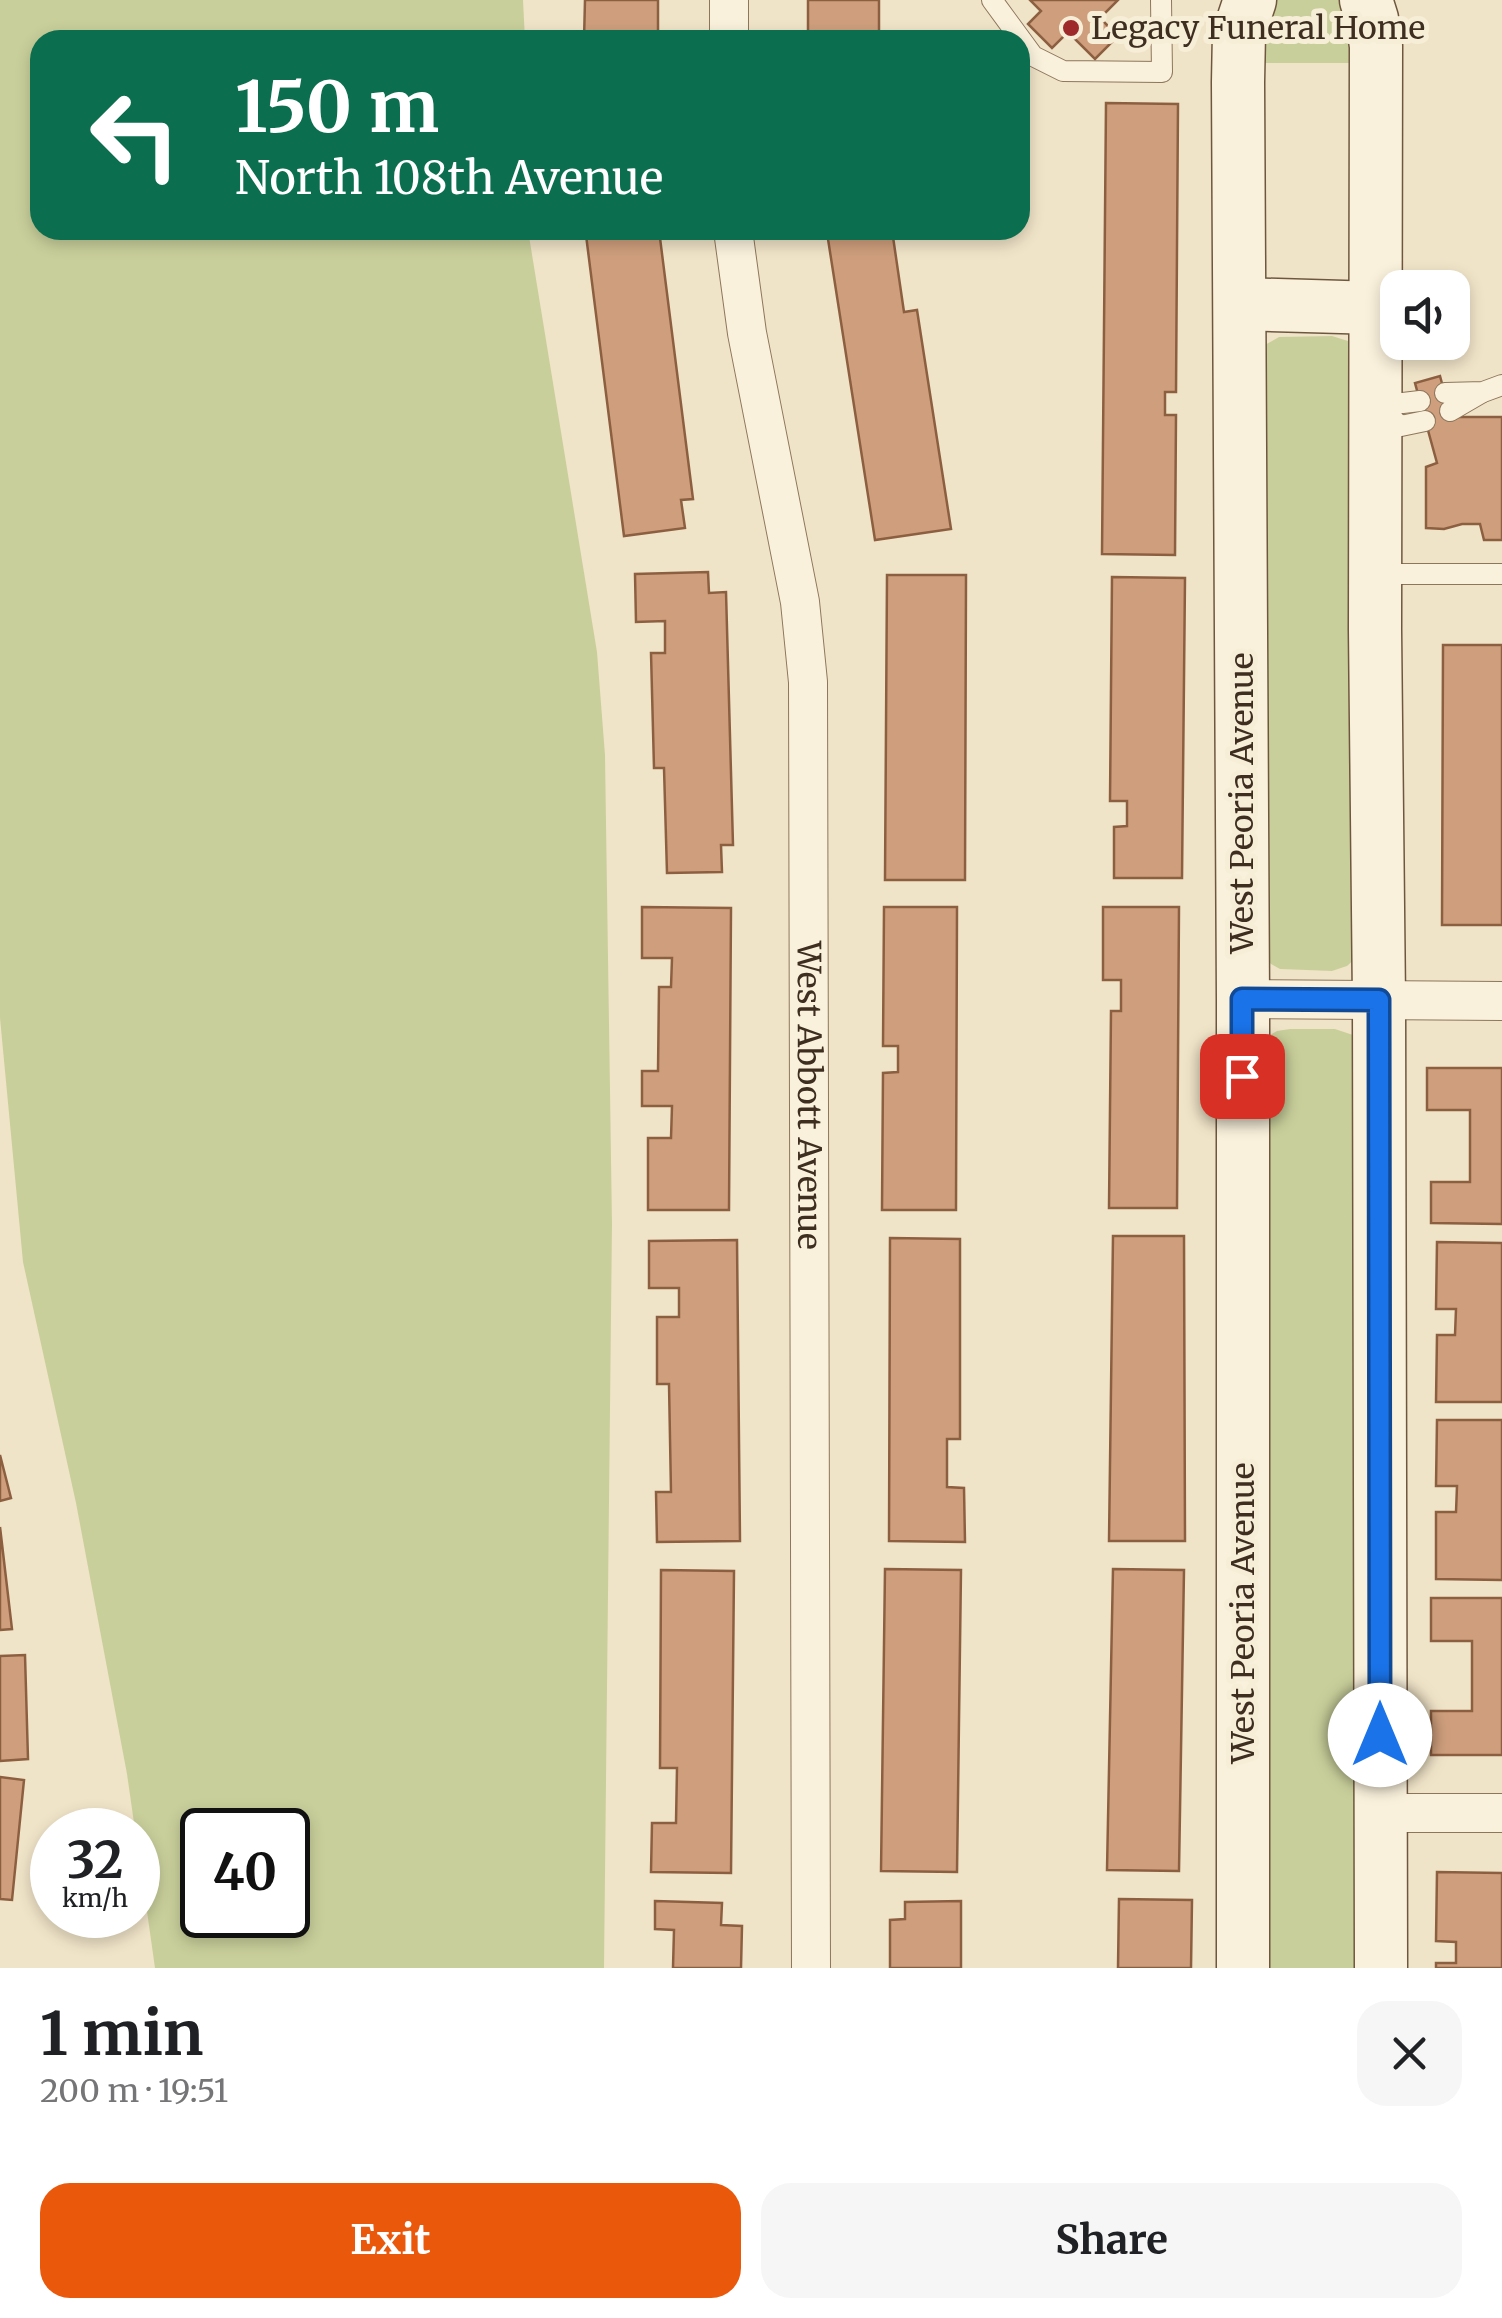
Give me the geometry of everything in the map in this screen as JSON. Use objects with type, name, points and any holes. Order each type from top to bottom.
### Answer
[{"type":"street","points":[[729,0],[729,30]]},
{"type":"street","name":"West Peoria Avenue","points":[[1243,1968],[1239,33],[1250,0]]},
{"type":"street","points":[[1366,0],[1376,46],[1377,308],[1407,409],[1377,574],[1375,630],[1381,1968]]},
{"type":"street","name":"West Abbott Avenue","points":[[734,240],[747,333],[800,602],[808,682],[812,1968]]},
{"type":"street","points":[[1240,304],[1377,308]]},
{"type":"street","points":[[1242,999],[1502,1001]]},
{"type":"street","points":[[1380,1812],[1502,1812]]},
{"type":"lane","points":[[992,0],[1014,30]]},
{"type":"lane","points":[[1030,52],[1062,71],[1162,72],[1161,0]]},
{"type":"lane","points":[[1447,402],[1492,389]]},
{"type":"lane","points":[[1377,574],[1502,574]]},
{"type":"green space","points":[[0,0],[523,0],[524,30],[30,30],[30,240],[530,240],[597,652],[605,755],[612,1224],[604,1968],[155,1968],[151,1938],[160,1938],[160,1808],[132,1808],[76,1503],[23,1262],[0,1018]]},
{"type":"green space","points":[[1267,0],[1349,0],[1360,63],[1255,63]]},
{"type":"green space","points":[[1332,336],[1351,342],[1357,957],[1332,971],[1280,969],[1263,955],[1265,345],[1279,337]]},
{"type":"green space","points":[[1290,1029],[1335,1029],[1353,1035],[1366,1968],[1260,1968],[1263,1039]]},
{"type":"building","points":[[585,0],[658,0],[658,30],[584,30]]},
{"type":"building","points":[[808,0],[879,0],[879,30],[808,30]]},
{"type":"building","name":"Legacy Funeral Home","points":[[1030,0],[1118,0],[1100,18],[1118,36],[1095,59],[1068,32],[1052,48],[1028,24],[1041,11]]},
{"type":"building","points":[[1106,103],[1178,104],[1176,392],[1165,392],[1165,415],[1176,415],[1175,555],[1102,554]]},
{"type":"building","points":[[587,240],[660,240],[693,499],[681,500],[685,528],[624,536]]},
{"type":"building","points":[[828,240],[893,240],[904,312],[917,310],[951,529],[875,540]]},
{"type":"building","points":[[1440,376],[1451,417],[1502,417],[1502,540],[1484,540],[1480,524],[1426,528],[1426,467],[1437,463],[1415,383]]},
{"type":"building","points":[[708,572],[709,593],[726,592],[733,845],[721,845],[722,872],[667,873],[664,768],[654,768],[651,653],[665,653],[665,621],[636,622],[635,574]]},
{"type":"building","points":[[887,575],[966,575],[965,880],[885,880]]},
{"type":"building","points":[[1112,577],[1185,578],[1182,878],[1114,878],[1114,827],[1127,826],[1127,801],[1110,801]]},
{"type":"building","points":[[1443,645],[1502,645],[1502,925],[1442,925]]},
{"type":"building","points":[[642,907],[731,908],[729,1210],[648,1210],[648,1138],[671,1138],[672,1106],[642,1106],[642,1071],[658,1071],[659,987],[671,987],[672,958],[642,958]]},
{"type":"building","points":[[884,907],[957,907],[956,1210],[882,1210],[883,1073],[898,1072],[898,1046],[883,1046]]},
{"type":"building","points":[[1103,907],[1179,907],[1177,1208],[1109,1208],[1111,1011],[1121,1011],[1121,980],[1103,980]]},
{"type":"building","points":[[1427,1068],[1502,1068],[1502,1224],[1431,1223],[1431,1182],[1470,1182],[1470,1110],[1427,1110]]},
{"type":"building","points":[[1113,1236],[1184,1236],[1185,1541],[1109,1541]]},
{"type":"building","points":[[890,1238],[960,1239],[960,1439],[947,1439],[947,1487],[964,1488],[965,1542],[889,1541]]},
{"type":"building","points":[[737,1240],[740,1541],[657,1542],[656,1492],[671,1492],[669,1384],[657,1384],[657,1317],[679,1317],[679,1288],[649,1288],[649,1241]]},
{"type":"building","points":[[1437,1242],[1502,1243],[1502,1402],[1436,1402],[1437,1335],[1455,1335],[1456,1309],[1436,1309]]},
{"type":"building","points":[[1437,1420],[1502,1420],[1502,1580],[1436,1579],[1436,1512],[1456,1512],[1457,1486],[1436,1486]]},
{"type":"building","points":[[0,1455],[11,1498],[0,1501]]},
{"type":"building","points":[[0,1527],[12,1629],[0,1630]]},
{"type":"building","points":[[885,1569],[961,1570],[957,1872],[881,1871]]},
{"type":"building","points":[[1113,1569],[1184,1570],[1179,1871],[1107,1870]]},
{"type":"building","points":[[661,1570],[734,1571],[731,1873],[651,1872],[652,1823],[676,1823],[677,1768],[660,1768]]},
{"type":"building","points":[[1431,1598],[1502,1598],[1502,1755],[1431,1755],[1431,1711],[1472,1711],[1472,1641],[1431,1641]]},
{"type":"building","points":[[25,1655],[28,1759],[0,1761],[0,1656]]},
{"type":"building","points":[[0,1777],[24,1780],[12,1900],[0,1899]]},
{"type":"building","points":[[1437,1872],[1502,1873],[1502,1968],[1436,1968],[1436,1963],[1456,1963],[1456,1942],[1436,1941]]},
{"type":"building","points":[[1119,1899],[1192,1900],[1191,1968],[1118,1968]]},
{"type":"building","points":[[655,1901],[722,1903],[721,1925],[742,1926],[741,1968],[673,1968],[674,1930],[655,1929]]},
{"type":"building","points":[[961,1901],[961,1968],[890,1968],[890,1920],[905,1919],[905,1902]]},
{"type":"place","name":"Legacy Funeral Home","points":[[1071,28]]},
{"type":"route","points":[[1242,1076],[1242,999],[1379,1000],[1380,1735]]}]
